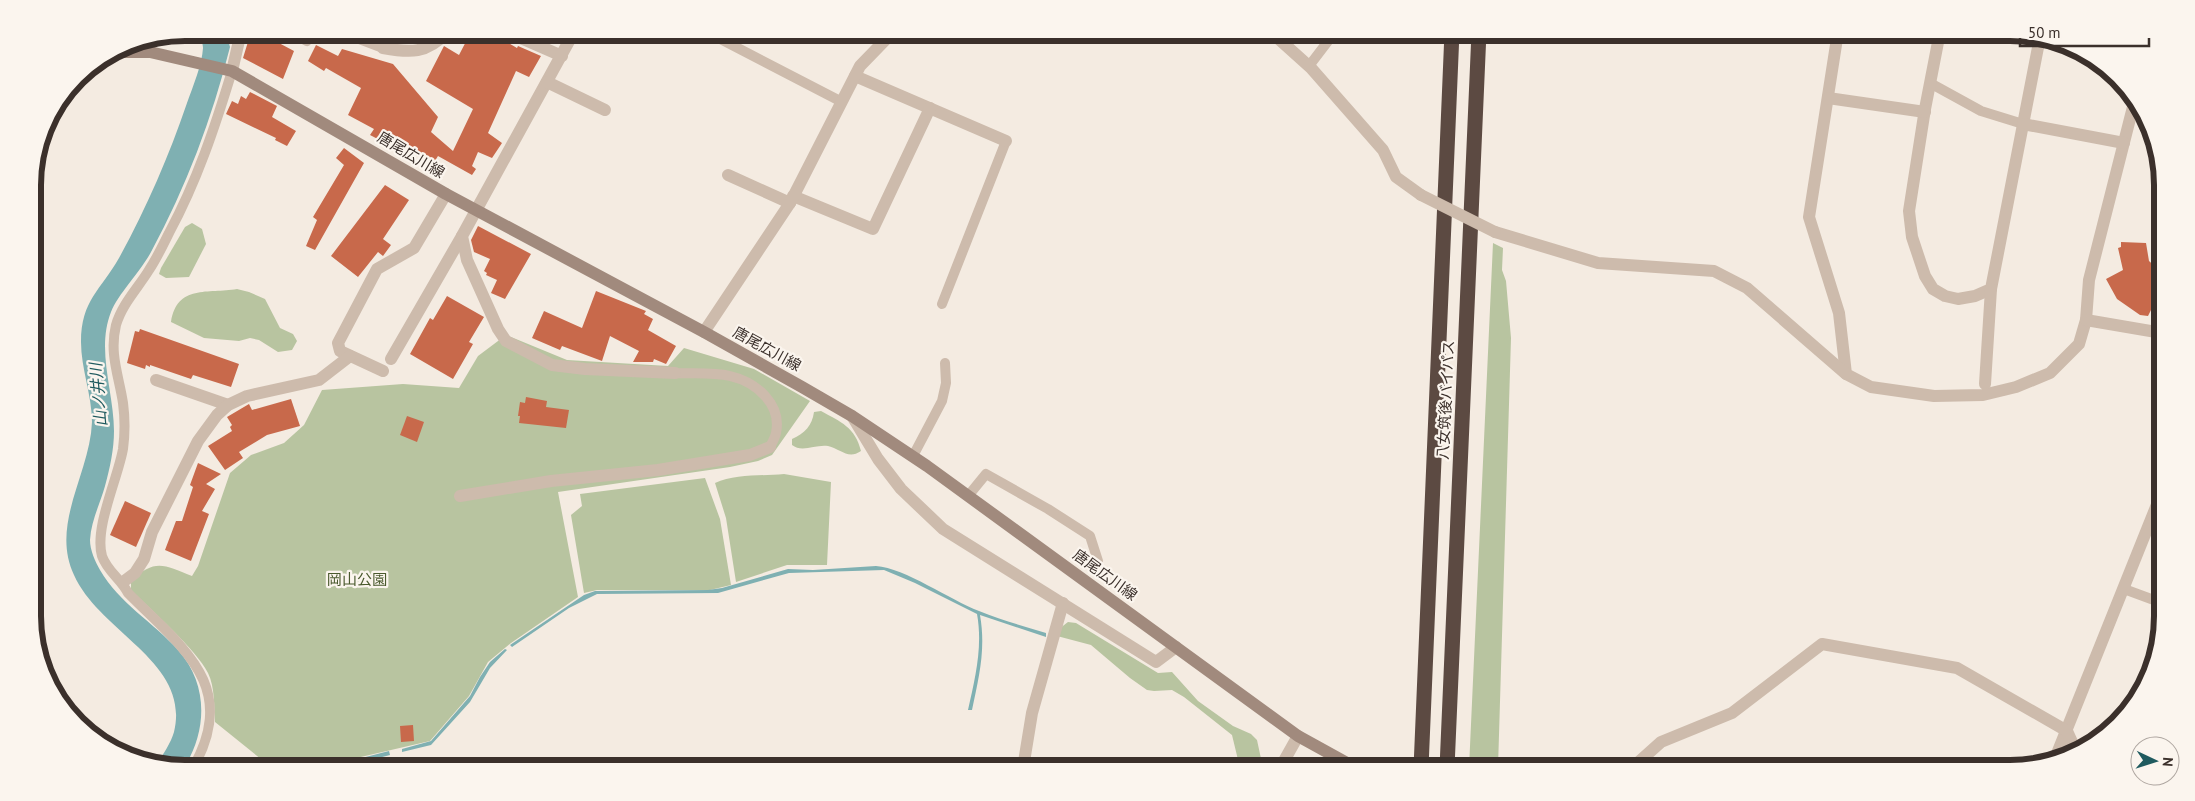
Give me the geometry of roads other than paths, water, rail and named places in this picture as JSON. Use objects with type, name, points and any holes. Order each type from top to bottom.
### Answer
[{"type":"highway","name":"八女筑後バイパス","points":[[1421,759],[1452,41]]},
{"type":"highway","name":"八女筑後バイパス","points":[[1447,759],[1479,41]]},
{"type":"main road","name":"唐尾広川線","points":[[131,52],[150,52],[196,61],[230,70],[254,82],[446,194],[704,332],[852,416],[913,456],[1298,736],[1340,759]]},
{"type":"street","points":[[230,70],[238,41]]},
{"type":"street","points":[[382,48],[408,53],[426,48],[438,41]]},
{"type":"street","points":[[528,41],[562,56]]},
{"type":"street","points":[[391,359],[462,236],[570,41]]},
{"type":"street","points":[[704,332],[792,200],[860,66],[884,41]]},
{"type":"street","points":[[1281,41],[1309,66],[1383,150],[1396,177],[1421,194],[1495,232],[1598,263],[1714,271],[1747,288],[1846,374],[1871,387],[1934,396],[1983,395],[2016,387],[2050,373],[2078,344],[2086,320],[2089,280],[2132,109]]},
{"type":"street","points":[[1837,41],[1809,217],[1839,314],[1846,374]]},
{"type":"street","points":[[1938,41],[1908,211],[1912,236],[1925,276],[1933,289],[1945,296],[1958,299],[1976,296],[1991,289]]},
{"type":"street","points":[[1984,384],[1991,289],[2039,44]]},
{"type":"street","points":[[855,76],[1006,141]]},
{"type":"street","points":[[547,82],[605,110]]},
{"type":"street","points":[[1828,98],[1925,112]]},
{"type":"street","points":[[728,175],[874,229],[930,108]]},
{"type":"street","points":[[2023,124],[2124,143]]},
{"type":"street","points":[[383,371],[340,351],[338,343],[377,269],[414,248],[446,194]]},
{"type":"street","points":[[462,236],[467,260],[498,329],[506,341],[552,364],[585,369],[676,373]]},
{"type":"street","points":[[2086,320],[2154,332]]},
{"type":"street","points":[[123,582],[135,573],[144,559],[152,532],[198,441],[217,415],[228,405],[247,396],[319,380],[350,356]]},
{"type":"street","points":[[156,380],[228,405]]},
{"type":"street","points":[[852,416],[878,459],[901,489],[943,529],[1156,662],[1176,647]]},
{"type":"street","points":[[460,496],[551,481],[658,470],[750,455],[770,447]]},
{"type":"street","points":[[2058,751],[2124,588],[2154,523]]},
{"type":"street","points":[[1024,760],[1032,713],[1062,603]]},
{"type":"street","points":[[1642,759],[1661,742],[1732,713],[1822,644],[1957,668],[2067,731],[2073,745]]},
{"type":"street","points":[[1285,759],[1298,736]]},
{"type":"lane","points":[[364,41],[382,48]]},
{"type":"lane","points":[[724,41],[842,102]]},
{"type":"lane","points":[[1309,66],[1328,41]]},
{"type":"lane","points":[[198,760],[209,729],[211,711],[208,692],[197,665],[128,593],[123,582],[111,572],[102,556],[100,541],[102,524],[123,448],[125,424],[123,403],[113,353],[116,326],[122,308],[150,269],[186,201],[214,130],[230,70]]},
{"type":"lane","points":[[1930,83],[1982,111],[2023,124]]},
{"type":"lane","points":[[942,304],[1006,141]]},
{"type":"lane","points":[[913,456],[942,401],[946,383],[945,363]]},
{"type":"lane","points":[[676,373],[729,376],[748,383],[762,392],[773,406],[775,416],[776,433],[770,447]]},
{"type":"lane","points":[[968,496],[986,474],[1048,509],[1090,536],[1098,561],[1098,571]]},
{"type":"lane","points":[[2124,588],[2154,600]]},
{"type":"water","name":"山ノ井川","points":[[201,41],[228,41],[230,47],[215,100],[197,152],[176,203],[147,259],[114,305],[107,326],[105,356],[113,416],[113,445],[109,472],[94,519],[90,540],[95,559],[108,582],[126,602],[178,650],[195,678],[200,693],[200,724],[192,754],[189,760],[185,760],[161,757],[174,732],[176,708],[169,686],[157,667],[86,596],[74,575],[68,556],[66,537],[73,499],[90,441],[92,422],[92,412],[81,352],[84,316],[93,296],[119,258],[148,201],[180,123],[197,75],[203,46]]},
{"type":"water","points":[[876,566],[900,572],[967,606],[1046,633],[1046,637],[980,615],[982,651],[972,710],[968,710],[979,650],[977,614],[915,583],[884,570],[789,573],[718,593],[597,594],[569,608],[512,647],[510,645],[584,595],[595,591],[708,590],[722,588],[788,569],[813,570]]},
{"type":"water","points":[[505,649],[507,650],[490,668],[470,702],[431,745],[402,752],[402,749],[431,741],[470,696],[490,662]]},
{"type":"water","points":[[389,751],[390,755],[369,760],[354,760]]},
{"type":"park label","name":"岡山公園","points":[[357,580]]}]
